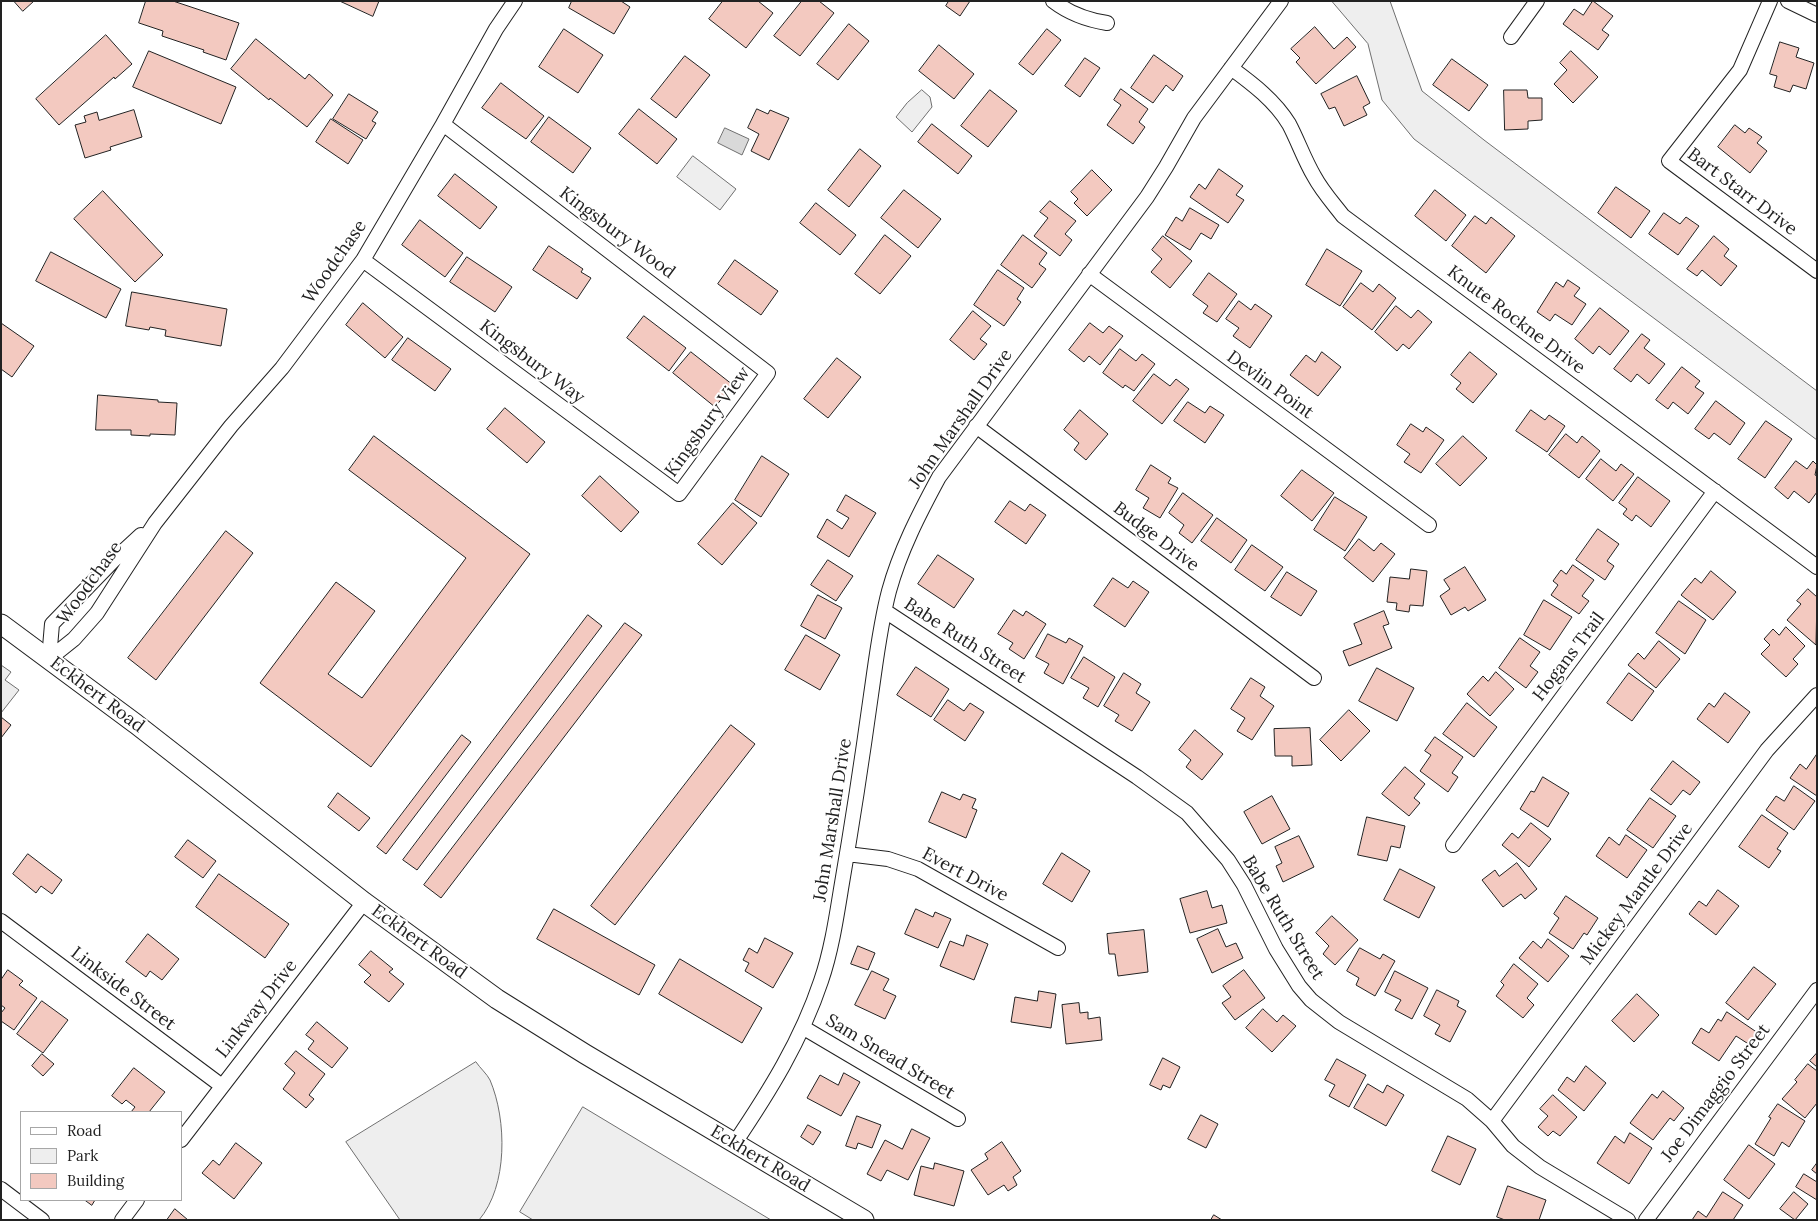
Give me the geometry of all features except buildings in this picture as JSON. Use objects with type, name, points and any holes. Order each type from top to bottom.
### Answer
[{"type":"main road","name":"Eckhert Road","points":[[1,624],[140,727],[364,902],[497,999],[734,1144],[864,1220]]},
{"type":"street","name":"Woodchase","points":[[49,659],[74,638],[97,613],[155,523],[231,426],[282,368],[363,260],[496,29],[515,1]]},
{"type":"street","points":[[1053,1],[1077,16],[1107,23]]},
{"type":"street","name":"John Marshall Drive","points":[[734,1144],[765,1098],[804,1028],[828,958],[847,854],[885,611],[902,552],[916,519],[939,478],[1147,197],[1194,118],[1281,1]]},
{"type":"street","points":[[1511,37],[1537,1]]},
{"type":"street","name":"Bart Starr Drive","points":[[1770,1],[1740,70],[1669,161],[1817,271]]},
{"type":"street","points":[[1788,1],[1817,15]]},
{"type":"street","name":"Knute Rockne Drive","points":[[1232,68],[1258,88],[1288,123],[1315,178],[1328,198],[1344,216],[1817,567]]},
{"type":"street","name":"Kingsbury Wood","points":[[443,124],[768,372]]},
{"type":"street","name":"Kingsbury Way","points":[[363,260],[679,494]]},
{"type":"street","name":"Devlin Point","points":[[1089,274],[1429,525]]},
{"type":"street","name":"Kingsbury View","points":[[679,494],[768,372]]},
{"type":"street","name":"Budge Drive","points":[[976,426],[1314,678]]},
{"type":"street","name":"Hogans Trail","points":[[1453,845],[1715,491]]},
{"type":"street","name":"Woodchase","points":[[49,659],[52,624],[115,559],[155,523]]},
{"type":"street","name":"Babe Ruth Street","points":[[885,611],[1137,777],[1187,813],[1228,860],[1244,885],[1276,949],[1299,986],[1311,1000],[1339,1022],[1466,1099],[1492,1121],[1513,1146],[1540,1167],[1628,1220]]},
{"type":"street","name":"Mickey Mantle Drive","points":[[1492,1121],[1766,750],[1817,695]]},
{"type":"street","name":"Evert Drive","points":[[847,854],[888,859],[918,869],[1058,948]]},
{"type":"street","name":"Linkway Drive","points":[[182,1139],[364,902]]},
{"type":"street","name":"Linkside Street","points":[[1,921],[222,1086]]},
{"type":"street","name":"Joe Dimaggio Street","points":[[1646,1220],[1817,990]]},
{"type":"street","name":"Sam Snead Street","points":[[804,1028],[958,1119]]},
{"type":"street","points":[[1,1189],[42,1220]]},
{"type":"street","points":[[122,1220],[135,1201]]},
{"type":"green space","points":[[1332,1],[1390,1],[1422,91],[1484,140],[1817,391],[1817,440],[1414,139],[1382,100],[1368,44]]},
{"type":"green space","points":[[922,90],[930,97],[932,107],[912,132],[896,117],[907,103]]},
{"type":"green space","points":[[693,156],[736,189],[720,210],[677,177]]},
{"type":"green space","points":[[476,1062],[490,1080],[496,1096],[502,1133],[500,1171],[488,1206],[479,1220],[400,1220],[346,1142]]},
{"type":"green space","points":[[583,1107],[771,1220],[533,1220],[520,1212]]},
{"type":"shaded area","points":[[725,128],[749,139],[742,155],[718,143]]},
{"type":"shaded area","points":[[1,665],[11,672],[5,680],[19,690],[1,713]]}]
